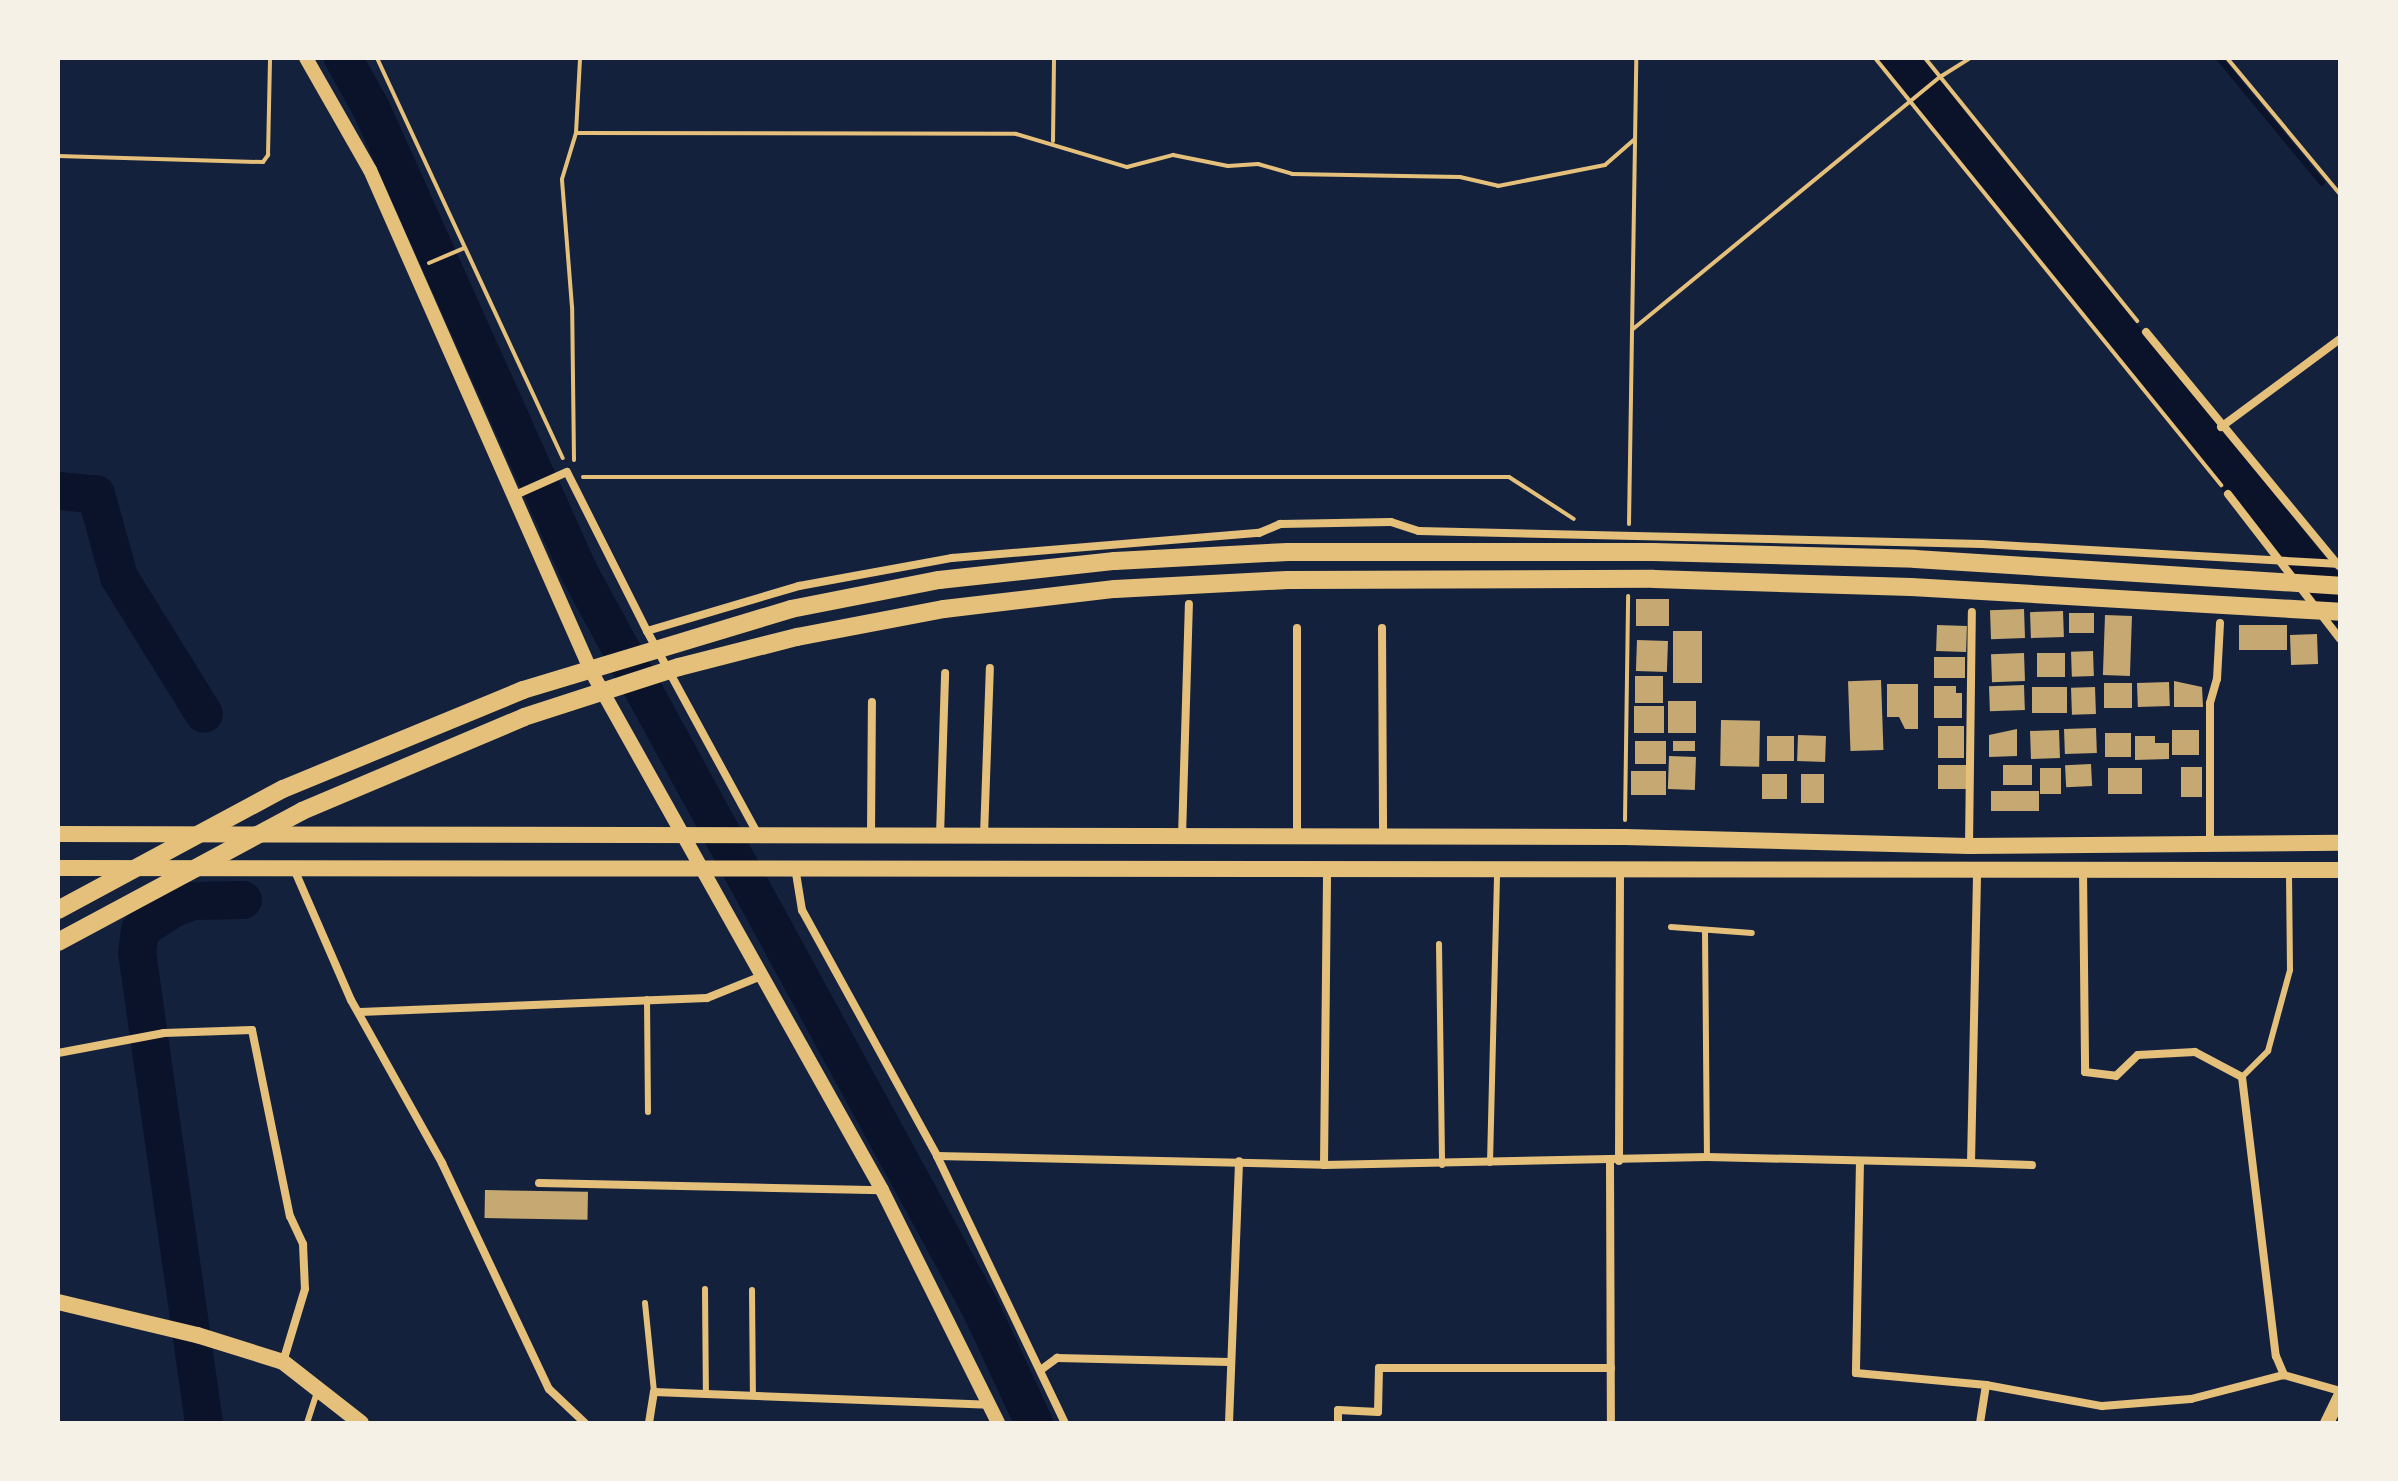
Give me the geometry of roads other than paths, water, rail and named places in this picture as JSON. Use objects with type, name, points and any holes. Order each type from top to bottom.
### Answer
[{"type":"highway","points":[[58,910],[283,789],[523,690],[791,609],[939,580],[1115,561],[1288,552],[1653,552],[1915,559],[2340,586]]},
{"type":"highway","points":[[58,942],[302,811],[524,717],[679,667],[797,637],[944,609],[1115,589],[1288,580],[1654,579],[1911,587],[2340,612]]},
{"type":"main road","points":[[58,834],[1625,837],[1969,846],[2340,843]]},
{"type":"main road","points":[[58,868],[1620,866],[2340,870]]},
{"type":"main road","points":[[58,1302],[197,1335],[283,1362],[361,1423]]},
{"type":"street","points":[[306,58],[370,170],[591,671],[707,866],[882,1190],[998,1423]]},
{"type":"street","points":[[2146,332],[2221,427],[2339,565]]},
{"type":"street","points":[[2221,427],[2340,339]]},
{"type":"street","points":[[513,496],[570,475],[750,835]]},
{"type":"street","points":[[2228,494],[2340,639]]},
{"type":"street","points":[[647,631],[799,586],[952,558],[1259,533],[1280,524],[1391,522],[1419,531],[1982,544],[2339,565]]},
{"type":"street","points":[[1182,837],[1189,604]]},
{"type":"street","points":[[1969,846],[1972,612]]},
{"type":"street","points":[[2210,844],[2210,703],[2217,679],[2220,623]]},
{"type":"street","points":[[1297,628],[1297,838]]},
{"type":"street","points":[[1382,628],[1383,837]]},
{"type":"street","points":[[984,837],[990,668]]},
{"type":"street","points":[[940,836],[945,673]]},
{"type":"street","points":[[871,835],[872,702]]},
{"type":"street","points":[[1611,1423],[1620,866]]},
{"type":"street","points":[[795,867],[802,910],[937,1156],[1042,1369],[1065,1423]]},
{"type":"street","points":[[1324,1165],[1327,867]]},
{"type":"street","points":[[1971,1163],[1977,867]]},
{"type":"street","points":[[2083,868],[2085,1072],[2116,1076],[2138,1055],[2195,1052],[2242,1077],[2270,1325],[2284,1375]]},
{"type":"street","points":[[294,869],[360,1012],[442,1163],[549,1389],[585,1423]]},
{"type":"street","points":[[360,1012],[707,998],[764,975]]},
{"type":"street","points":[[58,1053],[164,1033],[252,1030],[290,1216],[303,1244],[305,1289],[283,1362]]},
{"type":"street","points":[[937,1156],[1324,1165],[1614,1162],[1707,1157],[2032,1165]]},
{"type":"street","points":[[1229,1423],[1239,1161]]},
{"type":"street","points":[[1860,1161],[1856,1373],[1986,1385],[2102,1406],[2191,1399],[2284,1375],[2340,1394],[2327,1423]]},
{"type":"street","points":[[539,1183],[882,1190]]},
{"type":"street","points":[[1042,1369],[1057,1358],[1229,1362]]},
{"type":"street","points":[[1338,1423],[1338,1410],[1378,1412],[1379,1368],[1611,1368]]},
{"type":"street","points":[[1980,1423],[1986,1385]]},
{"type":"street","points":[[649,1423],[654,1392],[991,1405]]},
{"type":"lane","points":[[1490,1164],[1498,867]]},
{"type":"lane","points":[[2242,1077],[2268,1051],[2290,970],[2289,870]]},
{"type":"lane","points":[[1671,927],[1752,933]]},
{"type":"lane","points":[[1705,930],[1707,1157]]},
{"type":"lane","points":[[1439,944],[1442,1165]]},
{"type":"lane","points":[[647,999],[648,1112]]},
{"type":"lane","points":[[705,1289],[706,1394]]},
{"type":"lane","points":[[752,1290],[753,1396]]},
{"type":"lane","points":[[645,1303],[654,1392]]},
{"type":"lane","points":[[307,1423],[318,1389]]},
{"type":"waterway","points":[[343,58],[371,108],[579,572],[981,1309],[1034,1423]]},
{"type":"waterway","points":[[1898,58],[2340,606]]},
{"type":"waterway","points":[[2219,58],[2322,183]]},
{"type":"waterway","points":[[58,491],[96,494],[119,577],[204,714]]},
{"type":"waterway","points":[[204,1423],[137,954],[140,930],[174,908],[193,901],[243,900]]}]
